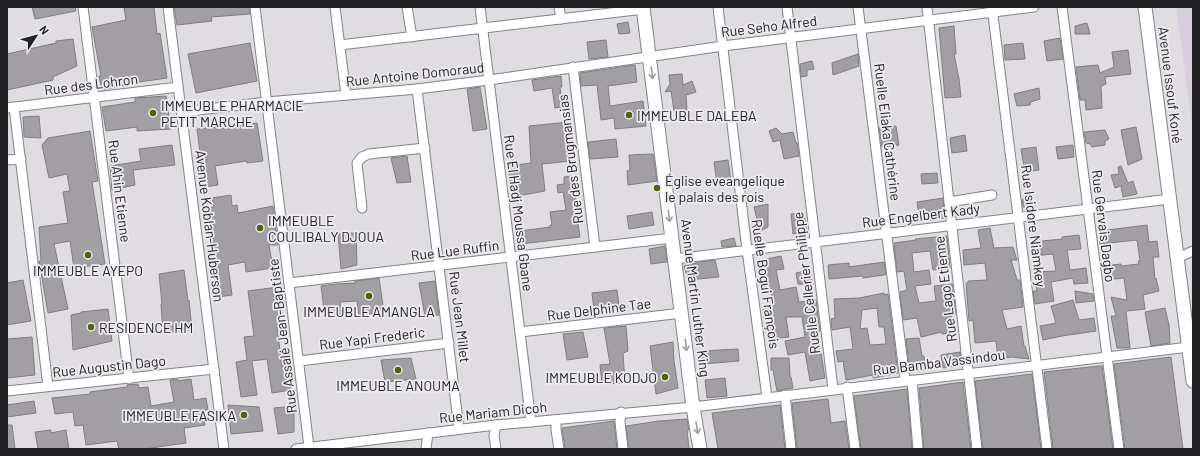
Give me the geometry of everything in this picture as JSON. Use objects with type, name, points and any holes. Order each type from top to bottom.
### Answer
[{"type":"street","name":"Rue Ahin Etienne","points":[[83,7],[129,379]]},
{"type":"street","name":"Avenue Koblan-Huberson","points":[[168,7],[224,449]]},
{"type":"street","name":"Rue Assalé Jean-Baptiste","points":[[255,7],[299,361],[304,448]]},
{"type":"street","points":[[335,7],[346,95]]},
{"type":"street","points":[[408,7],[412,37]]},
{"type":"street","name":"Rue El Hadj Moussa Gbane","points":[[480,7],[531,422]]},
{"type":"street","points":[[559,7],[561,19]]},
{"type":"street","name":"Ruelle Bogui François","points":[[718,7],[747,250],[768,397]]},
{"type":"street","name":"Ruelle Cellerier Philippe","points":[[787,7],[833,389]]},
{"type":"street","name":"Ruelle Eliaka Cathérine","points":[[858,7],[887,233],[918,449]]},
{"type":"street","name":"Rue Lago Etienne","points":[[927,7],[977,449]]},
{"type":"street","name":"Rue Seho Alfred","points":[[650,57],[723,46],[928,20],[993,9],[1034,7]]},
{"type":"street","name":"Rue Gervais Dagbo","points":[[1062,7],[1119,449]]},
{"type":"street","name":"Avenue Issouf Koné","points":[[1145,7],[1193,381]]},
{"type":"street","points":[[340,45],[643,8]]},
{"type":"street","name":"Avenue Martin Luther King","points":[[643,8],[693,406],[700,449]]},
{"type":"street","name":"Rue Isidore Niamkey","points":[[993,9],[1047,449]]},
{"type":"street","name":"Rue Antoine Domoraud","points":[[182,112],[267,102],[417,89],[650,57]]},
{"type":"street","name":"Rue des Brugmansias","points":[[573,67],[595,247]]},
{"type":"street","name":"Rue des Lohron","points":[[11,108],[178,87]]},
{"type":"street","name":"Rue Jean Millet","points":[[417,89],[459,429]]},
{"type":"street","points":[[11,108],[21,159],[48,386]]},
{"type":"street","points":[[362,208],[357,163],[362,157],[369,154],[425,148]]},
{"type":"street","points":[[7,160],[21,159]]},
{"type":"street","points":[[949,202],[992,195]]},
{"type":"street","name":"Rue Engelbert Kady","points":[[675,259],[1170,199]]},
{"type":"street","name":"Rue Lue Ruffin","points":[[289,283],[672,238]]},
{"type":"street","points":[[1177,258],[1193,251]]},
{"type":"street","name":"Rue Delphine Tae","points":[[520,332],[682,313]]},
{"type":"street","name":"Rue Yapi Frederic","points":[[299,361],[449,343]]},
{"type":"street","name":"Rue Bamba Vassindou","points":[[693,406],[1189,347]]},
{"type":"street","name":"Rue Augustin Dago","points":[[7,391],[214,369]]},
{"type":"street","points":[[847,387],[855,449]]},
{"type":"street","points":[[785,395],[791,449]]},
{"type":"street","name":"Rue Mariam Dicoh","points":[[304,448],[496,425],[693,406]]},
{"type":"street","points":[[621,412],[620,422],[623,449]]},
{"type":"street","points":[[556,420],[559,449]]},
{"type":"street","points":[[496,425],[494,436],[496,449]]},
{"type":"street","points":[[426,449],[428,433]]},
{"type":"shaded area","points":[[1176,7],[1193,7],[1193,132]]},
{"type":"building","points":[[32,7],[75,7],[76,11],[35,19]]},
{"type":"building","points":[[124,7],[154,7],[157,34],[160,33],[167,78],[132,83],[102,90],[99,76],[101,76],[92,27],[126,20]]},
{"type":"building","points":[[174,7],[249,7],[250,14],[211,17],[212,21],[177,25]]},
{"type":"building","points":[[628,22],[630,33],[619,34],[617,24]]},
{"type":"building","points":[[1087,23],[1090,34],[1075,34],[1075,26]]},
{"type":"building","points":[[954,26],[956,54],[954,54],[961,97],[945,98],[939,28]]},
{"type":"building","points":[[1060,38],[1063,59],[1047,61],[1044,41]]},
{"type":"building","points":[[73,39],[77,66],[53,77],[53,80],[7,90],[7,54],[56,43],[56,41]]},
{"type":"building","points":[[606,40],[608,57],[589,59],[587,42]]},
{"type":"building","points":[[250,43],[257,81],[196,93],[188,54]]},
{"type":"building","points":[[1023,43],[1025,59],[1005,60],[1004,45]]},
{"type":"building","points":[[1128,50],[1131,74],[1105,77],[1106,84],[1101,86],[1102,108],[1086,110],[1085,100],[1080,100],[1076,67],[1098,65],[1100,73],[1114,67],[1112,52]]},
{"type":"building","points":[[858,54],[859,66],[833,75],[832,63]]},
{"type":"building","points":[[812,61],[814,69],[807,70],[807,76],[801,77],[800,64]]},
{"type":"building","points":[[635,65],[637,82],[608,86],[610,106],[643,101],[646,126],[615,129],[614,118],[601,120],[597,85],[581,86],[580,73]]},
{"type":"building","points":[[682,74],[683,85],[692,81],[696,92],[686,95],[687,110],[674,111],[671,91],[665,92],[670,84],[669,75]]},
{"type":"building","points":[[561,76],[562,87],[560,87],[562,107],[555,108],[552,88],[534,91],[532,80]]},
{"type":"building","points":[[480,87],[487,129],[473,131],[467,89]]},
{"type":"building","points":[[1039,88],[1040,99],[1031,102],[1030,105],[1017,106],[1014,94]]},
{"type":"building","points":[[166,96],[171,129],[137,131],[137,127],[106,131],[102,107],[135,102],[135,98]]},
{"type":"building","points":[[39,116],[41,138],[24,137],[23,117]]},
{"type":"building","points":[[569,122],[571,161],[542,164],[545,191],[512,197],[508,166],[531,163],[529,126]]},
{"type":"building","points":[[257,123],[263,161],[247,163],[246,161],[215,166],[218,185],[204,187],[197,129],[217,127],[217,129]]},
{"type":"building","points":[[896,126],[899,145],[882,147],[879,128]]},
{"type":"building","points":[[1136,127],[1142,159],[1128,165],[1121,130]]},
{"type":"building","points":[[776,128],[782,134],[793,132],[797,143],[799,156],[784,159],[780,140],[773,142],[769,131]]},
{"type":"building","points":[[1105,130],[1109,139],[1105,141],[1105,145],[1092,147],[1090,144],[1086,143],[1084,132]]},
{"type":"building","points":[[90,131],[98,181],[92,182],[105,264],[74,268],[70,241],[54,244],[68,309],[48,313],[39,261],[41,261],[39,227],[68,223],[63,192],[70,191],[67,174],[49,178],[42,145],[48,138]]},
{"type":"building","points":[[965,135],[967,151],[952,153],[950,138]]},
{"type":"building","points":[[616,139],[618,157],[590,159],[588,142]]},
{"type":"building","points":[[172,145],[175,165],[133,170],[135,185],[112,190],[110,166],[141,161],[139,149]]},
{"type":"building","points":[[1073,145],[1074,157],[1058,159],[1056,147]]},
{"type":"building","points":[[1036,147],[1039,170],[1025,172],[1021,149]]},
{"type":"building","points":[[653,154],[657,181],[628,185],[627,171],[630,170],[629,155]]},
{"type":"building","points":[[407,156],[411,182],[397,183],[391,158]]},
{"type":"building","points":[[728,160],[731,182],[717,184],[714,162]]},
{"type":"building","points":[[1121,166],[1128,183],[1133,181],[1137,194],[1123,197],[1121,186],[1115,188],[1111,175],[1119,174],[1118,167]]},
{"type":"building","points":[[937,173],[938,183],[922,184],[921,174]]},
{"type":"building","points":[[572,176],[579,217],[577,217],[580,237],[521,244],[520,231],[550,227],[550,225],[552,225],[550,212],[566,210],[563,192],[558,193],[557,185],[564,184],[564,177]]},
{"type":"building","points":[[231,195],[232,206],[237,205],[238,213],[273,206],[278,245],[269,245],[273,268],[246,272],[245,262],[228,265],[232,295],[218,297],[206,208],[214,207],[212,198]]},
{"type":"building","points":[[943,198],[945,218],[920,221],[917,202]]},
{"type":"building","points":[[1022,199],[1032,199],[1033,207],[1023,207]]},
{"type":"building","points":[[768,204],[768,227],[756,233],[757,219],[754,207]]},
{"type":"building","points":[[652,212],[654,225],[629,229],[627,216]]},
{"type":"building","points":[[804,213],[807,232],[793,234],[791,214]]},
{"type":"building","points":[[1147,225],[1149,242],[1157,241],[1159,257],[1153,257],[1155,279],[1156,278],[1159,291],[1143,295],[1145,309],[1126,311],[1130,348],[1117,348],[1111,316],[1116,316],[1111,297],[1127,300],[1124,278],[1106,280],[1103,266],[1139,264],[1138,261],[1140,261],[1137,240],[1100,244],[1099,231]]},
{"type":"building","points":[[990,228],[994,248],[1013,247],[1017,260],[1011,260],[1017,280],[1020,280],[1023,307],[1002,310],[1007,329],[1021,326],[1024,346],[1029,359],[1011,357],[998,359],[996,341],[975,343],[973,320],[969,321],[966,283],[968,283],[968,281],[987,280],[985,263],[964,265],[963,250],[981,248],[978,230]]},
{"type":"building","points":[[356,233],[357,265],[341,269],[338,234]]},
{"type":"building","points":[[1079,235],[1081,249],[1067,250],[1070,270],[1086,268],[1088,283],[1074,284],[1073,278],[1051,282],[1054,301],[1035,304],[1033,291],[1037,291],[1035,272],[1056,271],[1053,254],[1034,256],[1032,242],[1062,239],[1062,237]]},
{"type":"building","points":[[947,236],[950,268],[933,270],[930,251],[912,253],[914,272],[929,270],[931,284],[915,286],[919,303],[936,301],[934,286],[952,284],[956,314],[951,315],[953,333],[942,334],[942,332],[921,337],[917,318],[903,320],[900,292],[907,290],[904,271],[897,272],[894,243],[916,240],[915,239]]},
{"type":"building","points":[[734,238],[736,246],[722,247],[721,241]]},
{"type":"building","points":[[665,246],[667,262],[651,264],[649,249]]},
{"type":"building","points":[[781,256],[784,269],[776,270],[780,290],[796,287],[799,302],[816,300],[820,331],[818,332],[819,353],[821,353],[825,378],[810,381],[805,352],[788,355],[785,341],[805,337],[802,317],[786,317],[789,337],[771,339],[769,319],[764,319],[763,307],[774,306],[770,289],[763,290],[760,279],[765,278],[762,260]]},
{"type":"building","points":[[715,260],[719,277],[688,280],[684,266]]},
{"type":"building","points":[[884,262],[886,274],[884,275],[863,278],[863,276],[829,279],[828,265],[849,263],[849,267]]},
{"type":"building","points":[[184,270],[192,330],[163,333],[159,274]]},
{"type":"building","points":[[810,270],[813,285],[798,284],[796,273]]},
{"type":"building","points":[[379,278],[384,312],[359,315],[357,301],[340,302],[341,316],[325,318],[321,286],[355,283],[355,281]]},
{"type":"building","points":[[23,280],[31,321],[7,325],[7,283]]},
{"type":"building","points":[[435,281],[439,315],[425,316],[419,283]]},
{"type":"building","points":[[278,287],[284,326],[277,327],[282,366],[287,365],[291,390],[272,393],[267,359],[252,361],[257,395],[241,397],[236,362],[247,360],[244,337],[254,336],[248,291]]},
{"type":"building","points":[[617,290],[619,306],[594,310],[592,293]]},
{"type":"building","points":[[1075,291],[1093,294],[1094,301],[1076,303]]},
{"type":"building","points":[[884,293],[884,295],[888,294],[898,373],[873,378],[873,375],[846,380],[843,361],[838,362],[836,351],[853,349],[850,327],[832,330],[831,319],[835,318],[834,299],[859,298]],"holes":[[[877,308],[879,327],[884,327],[886,344],[870,345],[867,328],[860,329],[862,310]]]},
{"type":"building","points":[[1073,300],[1079,320],[1094,318],[1096,331],[1043,340],[1040,326],[1056,323],[1051,306]]},
{"type":"building","points":[[1165,308],[1169,325],[1170,343],[1151,346],[1145,312]]},
{"type":"building","name":"RESIDENCE HM","points":[[108,309],[112,341],[73,350],[71,315],[81,312]]},
{"type":"building","points":[[626,326],[628,351],[623,353],[625,383],[602,384],[600,365],[610,364],[604,328]]},
{"type":"building","points":[[583,332],[588,357],[567,360],[563,334]]},
{"type":"building","points":[[32,337],[35,375],[7,378],[7,339]]},
{"type":"building","points":[[919,338],[926,370],[910,372],[906,339]]},
{"type":"building","points":[[673,342],[678,388],[656,394],[650,346]]},
{"type":"building","points":[[738,349],[739,361],[703,364],[702,351]]},
{"type":"building","points":[[960,352],[961,365],[943,368],[941,355]]},
{"type":"building","points":[[1171,357],[1183,449],[1125,449],[1114,364]]},
{"type":"building","name":"IMMEUBLE ANOUMA","points":[[411,358],[416,379],[385,382],[381,360]]},
{"type":"building","points":[[771,358],[789,358],[790,377],[793,388],[777,391],[773,370],[771,370]]},
{"type":"building","points":[[1102,366],[1113,449],[1053,449],[1044,372]]},
{"type":"building","points":[[1032,374],[1041,449],[983,449],[975,381]]},
{"type":"building","points":[[725,378],[727,396],[707,398],[705,380]]},
{"type":"building","points":[[178,379],[178,381],[191,379],[194,400],[206,398],[208,410],[203,410],[205,425],[184,428],[186,443],[144,449],[119,449],[117,441],[86,445],[83,425],[75,426],[73,412],[55,414],[52,398],[90,394],[90,392],[127,387],[127,385],[138,384],[139,388],[148,387],[151,406],[174,402],[170,380]]},
{"type":"building","points":[[963,382],[971,449],[924,449],[919,388]]},
{"type":"building","points":[[907,389],[912,449],[861,449],[854,396]]},
{"type":"building","points":[[828,399],[831,423],[845,421],[849,449],[797,449],[792,403]]},
{"type":"building","points":[[34,401],[36,413],[7,417],[7,405]]},
{"type":"building","name":"IMMEUBLE FASIKA","points":[[228,405],[259,407],[263,431],[231,434]]},
{"type":"building","points":[[780,405],[785,449],[718,449],[712,413]]},
{"type":"building","points":[[294,406],[294,432],[278,434],[274,408]]},
{"type":"building","points":[[687,419],[689,430],[687,430],[689,449],[629,449],[626,426],[659,421]]},
{"type":"building","points":[[614,421],[617,449],[565,449],[562,428]]},
{"type":"building","points":[[7,425],[12,425],[15,449],[7,449]]},
{"type":"building","points":[[51,430],[51,433],[66,430],[69,449],[38,449],[35,432]]},
{"type":"place","name":"IMMEUBLE PHARMACIE PETIT MARCHE","points":[[153,113]]},
{"type":"place","name":"IMMEUBLE DALEBA","points":[[629,115]]},
{"type":"place","name":"Église eveangelique le palais des rois","points":[[657,188]]},
{"type":"place","name":"IMMEUBLE COULIBALY DJOUA","points":[[260,228]]},
{"type":"place","name":"IMMEUBLE AYEPO","points":[[88,255]]},
{"type":"place","name":"IMMEUBLE AMANGLA","points":[[369,296]]},
{"type":"place","name":"RESIDENCE HM","points":[[91,327]]},
{"type":"place","name":"IMMEUBLE ANOUMA","points":[[398,370]]},
{"type":"place","name":"IMMEUBLE KODJO","points":[[665,377]]},
{"type":"place","name":"IMMEUBLE FASIKA","points":[[244,415]]}]
